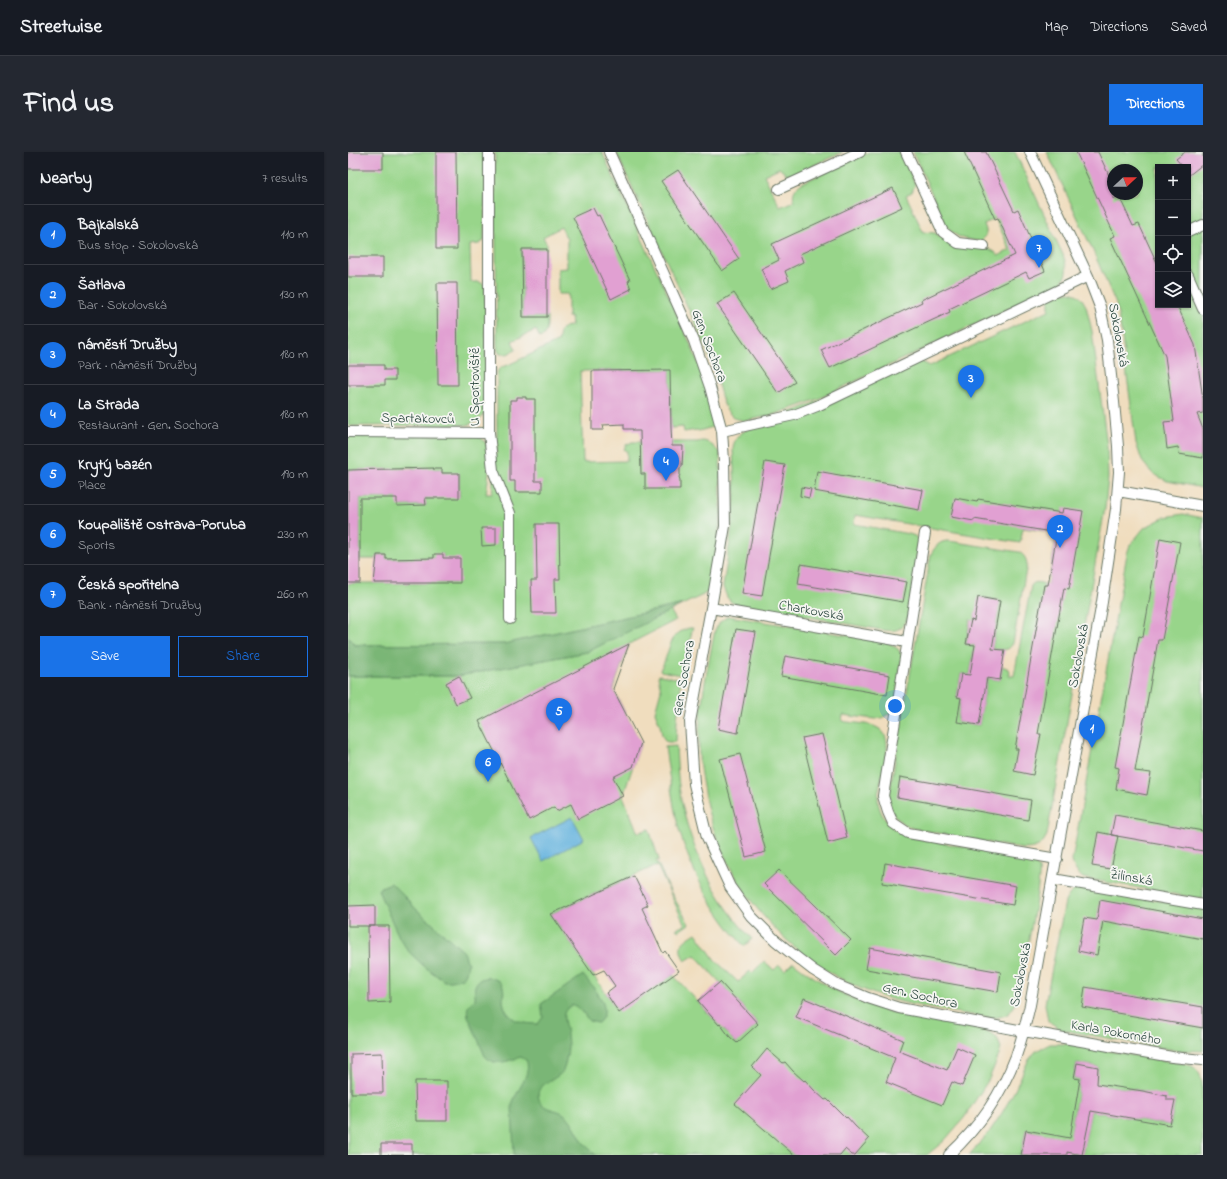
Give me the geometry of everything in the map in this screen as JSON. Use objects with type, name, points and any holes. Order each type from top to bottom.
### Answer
[{"type":"street","name":"U Sportoviště","points":[[489,152],[489,433],[493,470],[510,513],[510,619]]},
{"type":"street","name":"Gen. Sochora","points":[[609,152],[694,341],[710,387],[722,431],[725,526],[690,722],[694,784],[706,837],[730,887],[751,916],[775,940],[813,970],[838,985],[868,998],[899,1008],[1024,1031]]},
{"type":"street","points":[[779,189],[860,152]]},
{"type":"street","points":[[906,152],[943,232],[958,243],[984,246]]},
{"type":"street","name":"Sokolovská","points":[[949,1155],[972,1130],[996,1096],[1013,1063],[1024,1031],[1057,859],[1101,610],[1118,491],[1118,446],[1107,340],[1100,307],[1088,276],[1030,152]]},
{"type":"street","points":[[1191,231],[1203,225]]},
{"type":"street","points":[[722,431],[794,415],[817,406],[1088,276]]},
{"type":"street","points":[[1191,282],[1203,309]]},
{"type":"street","name":"Spartakovců","points":[[348,432],[489,433]]},
{"type":"street","points":[[1118,491],[1203,506]]},
{"type":"street","points":[[925,533],[883,796],[888,812],[893,823],[908,832],[1057,859]]},
{"type":"street","name":"Charkovská","points":[[711,608],[907,642]]},
{"type":"street","name":"Žilinská","points":[[1053,879],[1203,905]]},
{"type":"street","name":"Karla Pokorného","points":[[1024,1031],[1172,1057],[1203,1060]]},
{"type":"green space","points":[[348,152],[486,152],[484,241],[479,244],[470,245],[471,282],[480,282],[485,286],[487,409],[479,419],[474,422],[467,425],[348,426]]},
{"type":"green space","points":[[495,152],[602,152],[700,367],[716,426],[699,431],[684,432],[683,427],[671,428],[670,370],[580,371],[583,462],[627,461],[627,451],[624,450],[626,445],[632,442],[704,441],[720,453],[721,514],[709,591],[684,604],[504,644],[355,645],[348,637],[348,583],[459,583],[443,558],[443,554],[434,558],[386,559],[386,555],[377,555],[377,559],[360,559],[360,498],[397,498],[398,506],[426,505],[425,498],[459,497],[459,474],[442,473],[442,469],[413,469],[413,467],[405,467],[405,469],[348,470],[348,435],[475,435],[485,442],[488,449],[489,464],[486,494],[492,494],[495,455],[497,453],[498,370],[559,341],[559,334],[561,330],[565,327],[572,326],[571,317],[568,317],[568,294],[558,294],[558,269],[567,268],[567,239],[561,227],[543,237],[547,244],[547,249],[522,249],[523,317],[547,317],[546,332],[540,338],[536,330],[512,341],[516,350],[507,354],[500,354],[498,351]]},
{"type":"green space","points":[[616,152],[843,152],[792,175],[786,174],[779,168],[764,175],[780,207],[794,201],[793,195],[795,190],[802,183],[869,152],[899,152],[915,184],[912,192],[906,195],[923,232],[935,233],[947,241],[991,250],[998,256],[1010,250],[996,219],[995,218],[984,224],[986,236],[981,241],[961,238],[953,233],[946,225],[913,152],[1015,152],[1063,255],[1066,267],[1065,275],[1062,282],[1058,285],[820,398],[772,415],[745,421],[734,418],[727,411],[723,402],[713,367],[703,340]]},
{"type":"green space","points":[[1047,152],[1203,152],[1203,215],[1201,223],[1203,226],[1203,488],[1167,481],[1152,473],[1142,461],[1136,443],[1116,304]]},
{"type":"green space","points":[[1070,292],[1078,295],[1086,306],[1092,331],[1107,446],[1108,478],[1105,508],[1047,835],[1043,842],[1038,846],[1023,849],[912,828],[902,823],[892,812],[889,796],[931,554],[936,546],[940,543],[949,541],[1019,552],[1027,562],[1013,643],[1011,646],[1004,650],[992,649],[1000,601],[979,597],[974,621],[970,620],[966,644],[975,646],[970,675],[961,674],[957,697],[961,698],[957,722],[979,725],[987,678],[1000,680],[1002,666],[1009,669],[1009,676],[1014,676],[1031,586],[1037,582],[1048,585],[1057,533],[1023,528],[1020,543],[855,515],[854,524],[909,534],[915,536],[919,541],[908,617],[901,627],[891,631],[882,630],[737,604],[731,602],[723,587],[734,508],[735,490],[733,449],[737,438],[746,430],[920,361],[930,366],[1049,310],[1049,299],[1063,293]]},
{"type":"green space","points":[[1183,514],[1203,518],[1203,899],[1083,878],[1076,871],[1072,861],[1127,554],[1130,545],[1144,528],[1165,517]]},
{"type":"green space","points":[[684,604],[587,652],[458,676],[348,676],[348,637],[355,645],[504,644]]},
{"type":"green space","points":[[670,610],[676,620],[629,644],[613,689],[641,744],[623,796],[638,833],[649,829],[659,860],[656,861],[670,891],[689,924],[679,931],[676,929],[685,925],[657,865],[551,914],[619,1012],[673,975],[736,1043],[758,1024],[695,955],[685,961],[681,951],[682,944],[696,933],[715,960],[738,982],[750,971],[752,973],[764,961],[774,970],[779,965],[785,970],[793,962],[819,981],[862,1003],[908,1016],[989,1032],[997,1038],[1001,1048],[989,1079],[964,1118],[944,1141],[927,1155],[348,1155],[348,676],[458,676],[587,652]]},
{"type":"green space","points":[[728,616],[888,642],[898,649],[902,655],[895,705],[890,713],[882,718],[875,719],[843,715],[842,721],[877,727],[885,736],[887,752],[878,798],[880,810],[883,816],[895,830],[905,836],[1025,858],[1037,865],[1039,869],[1039,877],[1029,937],[1016,999],[1013,1008],[1009,1013],[1001,1017],[992,1018],[943,1010],[893,1000],[862,989],[832,974],[804,955],[779,933],[757,908],[738,880],[722,851],[710,819],[699,757],[700,722],[715,630],[720,622]]},
{"type":"green space","points":[[689,628],[693,628],[686,664],[684,664],[682,674],[661,671],[660,670],[670,645],[676,635]]},
{"type":"green space","points":[[660,675],[681,679],[676,742],[665,741],[655,712],[661,690],[658,676]]},
{"type":"green space","points":[[676,746],[681,797],[686,822],[692,840],[708,876],[718,894],[728,910],[752,939],[744,946],[722,919],[704,890],[689,859],[683,842],[674,806],[665,747]]},
{"type":"green space","points":[[391,883],[415,908],[464,952],[468,964],[463,978],[444,981],[425,967],[409,952],[400,939],[380,895],[379,890],[381,887]]},
{"type":"green space","points":[[1080,888],[1203,908],[1203,1051],[1174,1050],[1062,1030],[1048,1021],[1045,1004],[1065,902],[1071,893]]},
{"type":"green space","points":[[583,975],[601,998],[604,1011],[603,1017],[598,1023],[589,1021],[576,1006],[573,1005],[566,1009],[564,1017],[568,1048],[563,1071],[542,1086],[538,1094],[543,1106],[561,1112],[567,1116],[583,1142],[596,1155],[514,1155],[512,1105],[525,1077],[528,1065],[526,1060],[521,1057],[502,1062],[493,1062],[485,1056],[467,1012],[468,1006],[475,999],[475,986],[478,981],[485,978],[497,980],[503,987],[503,1001],[507,1013],[515,1020],[520,1022],[538,1024],[543,1017],[541,1004]]},
{"type":"green space","points":[[1050,1044],[1067,1044],[1183,1063],[1192,1066],[1201,1077],[1202,1083],[1203,1155],[1082,1155],[1091,1111],[1170,1126],[1175,1101],[1167,1100],[1143,1091],[1103,1085],[1094,1088],[1098,1067],[1077,1063],[1074,1078],[1080,1079],[1070,1139],[1026,1130],[1021,1154],[1031,1155],[969,1155],[988,1134],[1002,1113],[1015,1090],[1028,1061],[1036,1051]]},
{"type":"green space","points":[[1067,1152],[1082,1155],[1067,1155]]},
{"type":"water","points":[[572,817],[584,839],[543,861],[531,838]]},
{"type":"building","points":[[348,152],[383,152],[383,169],[348,169]]},
{"type":"building","points":[[436,152],[456,152],[457,249],[436,249]]},
{"type":"building","points":[[964,152],[986,152],[1014,211],[1018,209],[1045,271],[1029,278],[1026,272],[949,309],[950,312],[830,368],[821,350],[922,302],[921,300],[1015,255],[998,218],[995,219]]},
{"type":"building","points":[[1076,152],[1098,152],[1107,171],[1107,200],[1121,200],[1133,226],[1139,224],[1155,259],[1155,308],[1178,308],[1195,345],[1203,399],[1203,413],[1197,414],[1203,429],[1203,458],[1179,454],[1178,447],[1167,449],[1164,422],[1174,421],[1165,356],[1110,238],[1115,236]]},
{"type":"building","points":[[1185,152],[1203,152],[1203,164],[1191,174],[1191,164],[1180,164],[1176,159]]},
{"type":"building","points":[[678,170],[739,259],[722,271],[661,181]]},
{"type":"building","points":[[893,188],[902,207],[800,254],[803,262],[785,271],[789,281],[771,289],[761,269],[779,260],[772,244]]},
{"type":"building","points":[[593,208],[597,216],[599,215],[630,280],[628,281],[631,289],[611,299],[573,217]]},
{"type":"building","points":[[522,249],[547,249],[547,317],[523,317]]},
{"type":"building","points":[[348,257],[383,257],[383,277],[348,277]]},
{"type":"building","points":[[437,283],[457,283],[458,385],[438,385]]},
{"type":"building","points":[[734,293],[795,382],[778,393],[717,304]]},
{"type":"building","points":[[348,365],[384,365],[384,370],[395,370],[395,380],[385,380],[385,385],[348,385]]},
{"type":"building","points":[[670,370],[672,446],[683,446],[682,467],[680,468],[679,477],[680,489],[645,489],[645,474],[641,474],[640,431],[624,429],[624,424],[603,425],[604,430],[592,430],[592,371]]},
{"type":"building","points":[[517,397],[535,399],[535,481],[542,481],[542,492],[515,492],[515,481],[510,481],[510,400],[517,400]]},
{"type":"building","points":[[765,462],[785,465],[762,596],[742,593]]},
{"type":"building","points":[[434,468],[433,469],[442,469],[442,473],[459,473],[459,498],[425,498],[426,505],[397,506],[397,498],[360,498],[360,583],[348,583],[348,470]]},
{"type":"building","points":[[817,471],[923,490],[919,510],[814,491]]},
{"type":"building","points":[[801,487],[811,489],[809,498],[800,496]]},
{"type":"building","points":[[955,498],[977,502],[978,499],[1062,513],[1063,508],[1083,511],[1069,589],[1064,588],[1038,734],[1041,734],[1033,775],[1014,771],[1018,749],[1015,749],[1044,585],[1048,585],[1057,533],[974,519],[974,521],[951,517]]},
{"type":"building","points":[[536,524],[559,524],[560,579],[555,579],[556,613],[532,613],[531,580],[537,580]]},
{"type":"building","points":[[481,528],[496,528],[496,545],[482,546]]},
{"type":"building","points":[[1160,538],[1180,542],[1162,640],[1158,640],[1135,771],[1151,773],[1147,795],[1116,789],[1119,768],[1115,767],[1139,636],[1143,637]]},
{"type":"building","points":[[434,554],[443,554],[443,558],[460,558],[460,583],[374,583],[377,555],[386,555],[386,559],[434,558]]},
{"type":"building","points":[[801,564],[907,582],[903,602],[798,584]]},
{"type":"building","points":[[978,597],[1000,601],[992,649],[1005,650],[1000,680],[987,678],[979,725],[957,722],[961,698],[957,697],[961,674],[970,675],[975,645],[966,644],[971,620],[974,621]]},
{"type":"building","points":[[736,629],[756,632],[738,733],[718,729]]},
{"type":"building","points":[[629,644],[613,689],[641,743],[633,767],[613,777],[623,796],[578,819],[571,804],[557,811],[554,807],[529,820],[479,721]]},
{"type":"building","points":[[785,656],[890,675],[887,695],[781,676]]},
{"type":"building","points":[[459,676],[470,698],[456,704],[446,683]]},
{"type":"building","points":[[822,734],[847,838],[828,843],[802,738]]},
{"type":"building","points":[[740,754],[766,852],[746,857],[720,759]]},
{"type":"building","points":[[900,777],[1031,800],[1028,820],[897,797]]},
{"type":"building","points":[[1115,815],[1203,831],[1203,851],[1111,835]]},
{"type":"building","points":[[1098,832],[1118,836],[1111,869],[1092,866]]},
{"type":"building","points":[[885,863],[1016,886],[1013,905],[882,883]]},
{"type":"building","points":[[779,870],[851,940],[836,955],[764,884]]},
{"type":"building","points":[[634,876],[648,905],[642,908],[663,953],[665,951],[679,971],[619,1013],[606,993],[615,986],[604,970],[593,975],[551,914]]},
{"type":"building","points":[[1100,900],[1203,919],[1203,939],[1103,921],[1097,955],[1078,951],[1084,918],[1097,920]]},
{"type":"building","points":[[375,905],[375,926],[348,926],[348,906]]},
{"type":"building","points":[[368,926],[389,926],[390,1002],[369,1003]]},
{"type":"building","points":[[870,948],[1001,972],[998,992],[866,969]]},
{"type":"building","points":[[720,982],[758,1024],[737,1043],[698,1001]]},
{"type":"building","points":[[1085,987],[1203,1007],[1203,1028],[1082,1007]]},
{"type":"building","points":[[804,998],[903,1040],[899,1051],[947,1070],[957,1047],[975,1055],[962,1086],[952,1082],[942,1105],[886,1082],[895,1058],[796,1017]]},
{"type":"building","points":[[767,1049],[783,1063],[785,1062],[825,1100],[827,1099],[869,1139],[855,1155],[852,1155],[845,1149],[840,1155],[794,1155],[735,1104],[761,1075],[752,1067]]},
{"type":"building","points":[[382,1053],[383,1093],[351,1093],[351,1054]]},
{"type":"building","points":[[1077,1063],[1098,1067],[1097,1084],[1143,1091],[1167,1096],[1167,1100],[1175,1100],[1170,1125],[1091,1111],[1082,1155],[1067,1152],[1067,1155],[1021,1155],[1026,1130],[1070,1138],[1080,1079],[1074,1078]]},
{"type":"building","points":[[415,1081],[447,1081],[447,1121],[416,1121]]},
{"type":"building","points":[[381,1144],[412,1144],[412,1155],[381,1155]]},
{"type":"place","name":"Česká spořitelna","points":[[1039,268]]},
{"type":"place","name":"náměstí Družby","points":[[971,398]]},
{"type":"place","name":"La Strada","points":[[666,481]]},
{"type":"place","name":"Šatlava","points":[[1060,548]]},
{"type":"place","name":"Krytý bazén","points":[[559,731]]},
{"type":"place","name":"Bajkalská","points":[[1092,748]]},
{"type":"place","name":"Koupaliště Ostrava-Poruba","points":[[488,782]]}]
